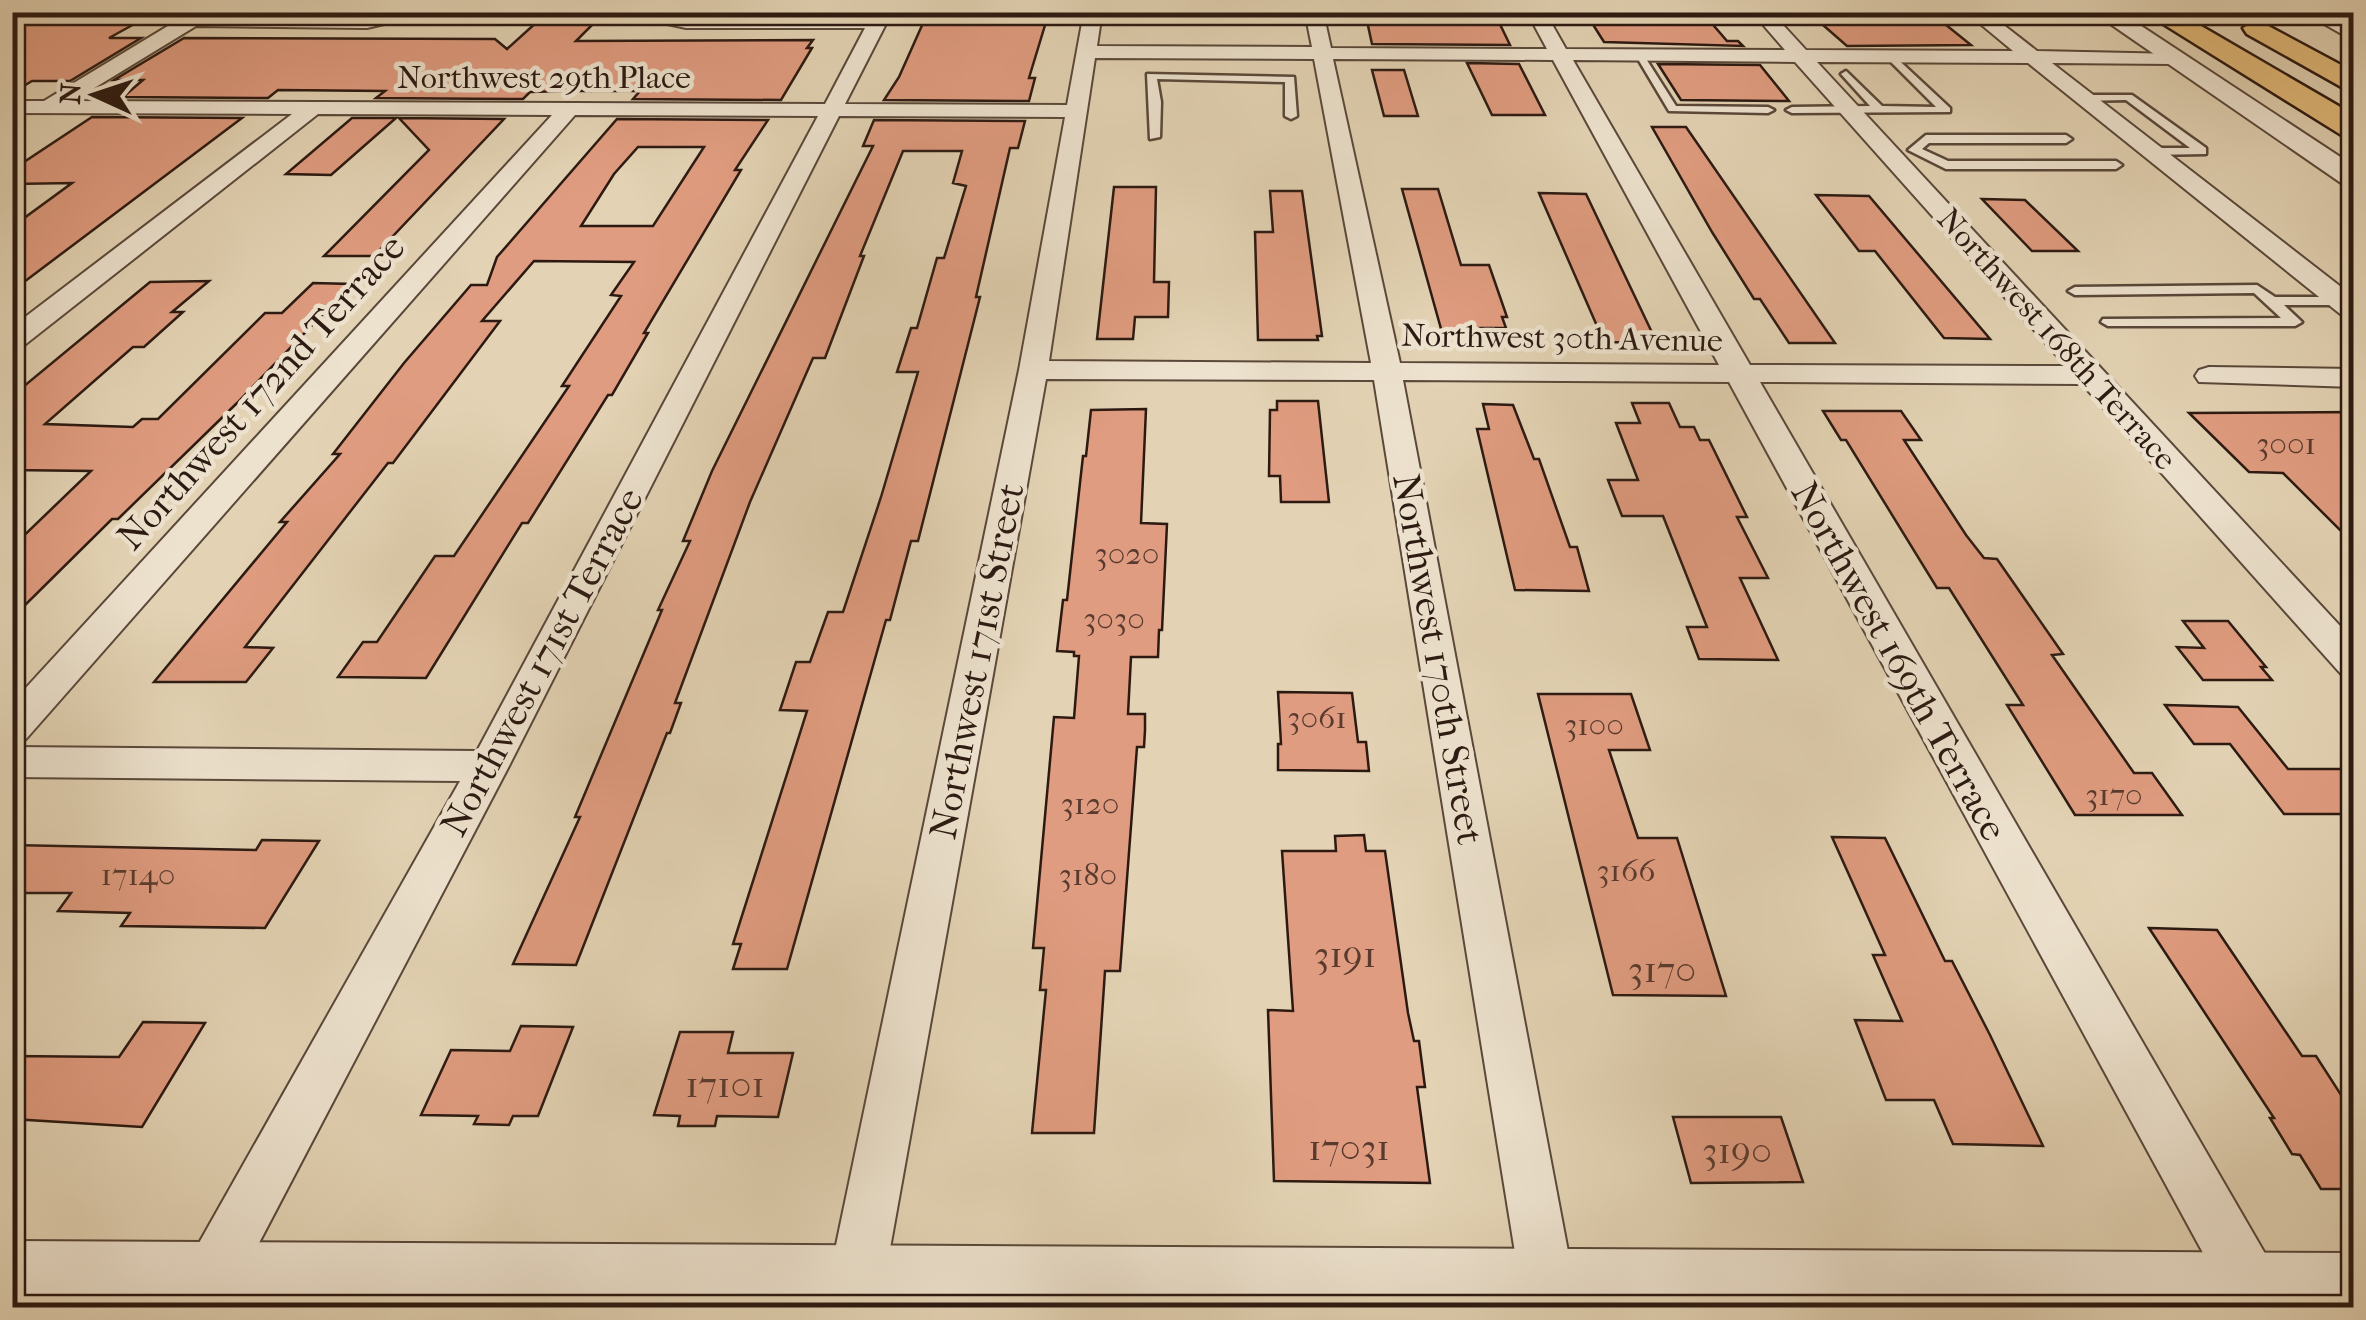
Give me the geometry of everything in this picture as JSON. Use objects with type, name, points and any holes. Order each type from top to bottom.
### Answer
[{"type":"highway","points":[[2157,12],[2354,129]]},
{"type":"highway","points":[[2188,12],[2354,115]]},
{"type":"highway","points":[[2230,12],[2354,82]]},
{"type":"highway","points":[[2258,12],[2354,82]]},
{"type":"street","name":"Northwest 171st Street","points":[[854,1294],[1033,370],[1093,12]]},
{"type":"street","name":"Northwest 170th Street","points":[[1314,12],[1387,371],[1548,1295]]},
{"type":"street","name":"Northwest 169th Terrace","points":[[1536,12],[2258,1297]]},
{"type":"street","name":"Northwest 168th Terrace","points":[[1761,12],[2354,665]]},
{"type":"street","points":[[1975,12],[2347,306]]},
{"type":"street","points":[[2104,12],[2354,179]]},
{"type":"street","points":[[2314,12],[2354,34]]},
{"type":"street","points":[[12,129],[199,16],[367,22],[422,15]]},
{"type":"street","points":[[663,15],[686,22],[880,18]]},
{"type":"street","name":"Northwest 171st Terrace","points":[[203,1292],[488,766],[880,18]]},
{"type":"street","points":[[1086,52],[1217,65],[1322,56],[2172,58]]},
{"type":"street","name":"Northwest 29th Place","points":[[12,107],[1076,111]]},
{"type":"street","name":"Northwest 172nd Terrace","points":[[12,729],[569,109]]},
{"type":"street","points":[[12,342],[311,110]]},
{"type":"street","name":"Northwest 30th Avenue","points":[[1033,370],[2090,375]]},
{"type":"street","points":[[2209,376],[2354,378]]},
{"type":"street","points":[[12,762],[488,766]]},
{"type":"street","points":[[12,1276],[203,1292],[2258,1297],[2354,1289]]},
{"type":"lane","points":[[1639,56],[1673,109],[1768,110]]},
{"type":"lane","points":[[1792,110],[1946,110],[1891,56]]},
{"type":"lane","points":[[1154,137],[1151,76],[1217,65],[1290,78],[1292,116]]},
{"type":"lane","points":[[1846,74],[1878,109]]},
{"type":"lane","points":[[2084,98],[2128,97],[2202,152],[2153,152]]},
{"type":"lane","points":[[1914,150],[1926,139],[2066,140]]},
{"type":"lane","points":[[1886,150],[1914,150],[1946,165],[2116,165]]},
{"type":"lane","points":[[2075,291],[2257,290],[2296,322],[2108,322]]},
{"type":"lane","points":[[2271,301],[2347,306]]},
{"type":"building","points":[[43,12],[156,12],[109,38],[141,38],[70,81],[32,81],[12,93],[12,29]]},
{"type":"building","points":[[605,12],[576,41],[813,40],[807,48],[812,48],[781,100],[633,99],[640,91],[530,92],[523,99],[376,98],[385,91],[278,90],[268,98],[123,97],[143,80],[114,80],[184,38],[495,39],[507,49],[538,21]]},
{"type":"building","points":[[928,12],[1049,12],[1029,78],[1035,78],[1029,101],[884,100],[899,77]]},
{"type":"building","points":[[1365,12],[1494,12],[1510,45],[1372,44]]},
{"type":"building","points":[[1585,12],[1702,12],[1727,41],[1738,41],[1743,46],[1604,42]]},
{"type":"building","points":[[1808,12],[1930,12],[1971,45],[1847,46]]},
{"type":"building","points":[[1467,63],[1519,64],[1545,115],[1492,115]]},
{"type":"building","points":[[1658,64],[1760,65],[1789,101],[1681,100]]},
{"type":"building","points":[[1372,70],[1404,70],[1418,116],[1384,116]]},
{"type":"building","points":[[92,117],[242,118],[12,291],[12,227],[72,183],[12,184],[12,170]]},
{"type":"building","points":[[352,118],[396,118],[331,175],[286,174]]},
{"type":"building","points":[[399,118],[504,119],[374,256],[324,256],[429,150]]},
{"type":"building","points":[[617,119],[768,120],[735,170],[741,170],[644,333],[648,333],[612,395],[608,395],[528,523],[522,523],[426,678],[338,677],[363,642],[377,642],[435,556],[454,556],[569,386],[562,386],[621,296],[611,295],[634,262],[534,261],[482,321],[500,321],[393,463],[388,463],[245,647],[273,648],[246,682],[154,682],[287,522],[280,522],[340,454],[333,454],[404,363],[471,285],[487,285],[497,257]],"holes":[[[638,147],[704,147],[653,226],[581,226],[614,174]]]},
{"type":"building","points":[[874,120],[1025,121],[1018,148],[1010,148],[976,297],[980,297],[918,541],[911,541],[890,620],[886,620],[787,969],[733,969],[741,944],[733,944],[807,711],[780,710],[796,662],[810,662],[828,612],[843,612],[881,497],[918,372],[897,372],[911,328],[917,328],[937,258],[944,258],[966,186],[953,183],[962,151],[903,151],[860,256],[864,256],[825,358],[813,358],[750,502],[675,703],[681,703],[670,733],[576,965],[513,964],[580,817],[575,817],[690,541],[683,541],[712,471],[873,146],[863,146]]},
{"type":"building","points":[[1652,127],[1686,127],[1835,343],[1789,343],[1760,299],[1754,299]]},
{"type":"building","points":[[1114,187],[1156,187],[1154,282],[1169,282],[1168,317],[1135,317],[1133,339],[1097,339]]},
{"type":"building","points":[[1402,189],[1438,189],[1461,265],[1489,265],[1507,317],[1502,317],[1506,328],[1480,328],[1482,336],[1443,336]]},
{"type":"building","points":[[1270,191],[1302,191],[1322,336],[1317,336],[1318,340],[1258,340],[1255,232],[1273,232]]},
{"type":"building","points":[[1539,193],[1586,194],[1657,343],[1604,342]]},
{"type":"building","points":[[1816,195],[1869,196],[1990,339],[1944,338],[1875,251],[1859,251]]},
{"type":"building","points":[[1982,199],[2025,200],[2078,251],[2032,251]]},
{"type":"building","points":[[209,281],[172,312],[183,312],[144,347],[133,347],[45,424],[133,427],[142,419],[158,419],[265,313],[282,313],[313,283],[352,284],[237,403],[12,618],[12,547],[91,471],[12,470],[12,396],[150,282]]},
{"type":"building","points":[[1277,401],[1318,401],[1329,502],[1281,502],[1280,476],[1269,476],[1270,410],[1277,410]]},
{"type":"building","points":[[1632,403],[1669,403],[1680,427],[1694,427],[1700,440],[1709,440],[1747,517],[1737,517],[1768,578],[1740,578],[1778,660],[1699,659],[1687,627],[1707,627],[1663,516],[1622,516],[1608,480],[1638,480],[1616,423],[1640,423]]},
{"type":"building","points":[[1483,404],[1513,405],[1534,459],[1539,459],[1570,547],[1577,547],[1589,591],[1515,590],[1477,429],[1489,429]]},
{"type":"building","points":[[1146,409],[1141,523],[1167,524],[1158,657],[1131,657],[1128,714],[1145,714],[1145,730],[1144,747],[1137,747],[1120,971],[1105,971],[1094,1133],[1032,1133],[1046,990],[1040,990],[1044,948],[1033,948],[1054,717],[1074,718],[1079,656],[1057,651],[1063,600],[1067,600],[1083,456],[1091,410]]},
{"type":"building","points":[[1823,411],[1901,411],[1921,440],[1904,440],[1966,535],[1984,558],[1997,559],[2063,654],[2052,655],[2134,773],[2152,773],[2182,815],[2075,815],[2007,705],[2023,705],[1949,588],[1937,588],[1846,440],[1841,440]]},
{"type":"building","points":[[2354,412],[2354,544],[2283,473],[2249,472],[2189,413]]},
{"type":"building","points":[[2183,621],[2228,621],[2272,680],[2203,680],[2177,647],[2204,648]]},
{"type":"building","points":[[1278,692],[1352,693],[1358,742],[1366,742],[1369,771],[1278,770]]},
{"type":"building","points":[[1538,694],[1631,694],[1650,750],[1609,750],[1638,838],[1677,838],[1726,996],[1613,995]]},
{"type":"building","points":[[2165,705],[2238,707],[2288,769],[2354,769],[2354,814],[2284,814],[2230,744],[2194,744]]},
{"type":"building","points":[[1364,835],[1366,851],[1385,851],[1408,1013],[1414,1041],[1419,1041],[1425,1087],[1417,1087],[1430,1183],[1274,1181],[1268,1010],[1293,1011],[1282,851],[1336,851],[1335,836]]},
{"type":"building","points":[[1832,837],[1885,838],[1945,961],[1952,961],[1990,1035],[2043,1146],[1953,1144],[1934,1100],[1886,1100],[1855,1020],[1902,1021],[1873,955],[1885,955]]},
{"type":"building","points":[[262,840],[319,841],[265,928],[121,926],[130,913],[58,911],[71,893],[12,893],[12,845],[256,850]]},
{"type":"building","points":[[2149,928],[2217,930],[2302,1056],[2316,1056],[2354,1115],[2354,1189],[2321,1189],[2300,1155],[2292,1154],[2270,1118],[2274,1118]]},
{"type":"building","points":[[143,1022],[205,1023],[142,1127],[12,1119],[12,1056],[119,1057]]},
{"type":"building","points":[[521,1026],[573,1027],[538,1116],[513,1116],[509,1125],[474,1124],[478,1116],[421,1115],[451,1050],[510,1051]]},
{"type":"building","points":[[680,1032],[733,1032],[728,1053],[793,1053],[778,1117],[717,1116],[715,1126],[678,1126],[680,1116],[654,1115]]},
{"type":"building","points":[[1673,1117],[1781,1117],[1803,1182],[1691,1183]]}]
